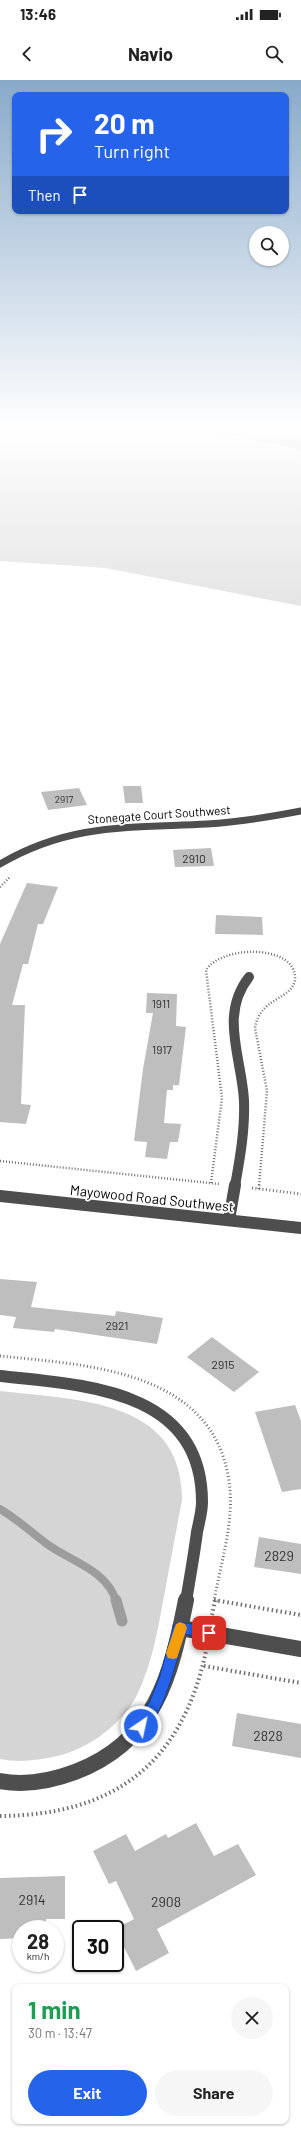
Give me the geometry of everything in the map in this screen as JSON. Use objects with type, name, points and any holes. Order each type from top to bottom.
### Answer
[{"type":"street","name":"Stonegate Court Southwest","points":[[0,864],[33,846],[80,832],[119,828],[237,821],[301,811]]},
{"type":"street","points":[[229,1220],[244,1114],[244,1095],[233,1026],[234,1009],[238,994],[249,977]]},
{"type":"street","name":"Mayowood Road Southwest","points":[[0,1196],[301,1228]]},
{"type":"street","points":[[0,1376],[86,1387],[131,1398],[166,1416],[182,1432],[198,1465],[202,1481],[202,1502],[180,1628],[167,1676],[155,1705],[141,1726],[117,1748],[96,1764],[69,1774],[40,1782],[0,1781]]},
{"type":"street","points":[[180,1628],[301,1649]]},
{"type":"path","points":[[0,1161],[211,1183]]},
{"type":"path","points":[[259,1189],[301,1194]]},
{"type":"path","points":[[214,1600],[301,1615]]},
{"type":"path","points":[[204,1666],[301,1683]]},
{"type":"shaded area","points":[[0,521],[301,521],[301,606],[105,568],[0,561]]},
{"type":"shaded area","points":[[0,1391],[60,1397],[91,1403],[120,1411],[145,1423],[165,1441],[178,1466],[182,1500],[154,1646],[147,1671],[131,1706],[114,1725],[81,1748],[57,1756],[14,1761],[0,1759]]},
{"type":"building","points":[[123,786],[141,786],[143,803],[125,803]]},
{"type":"building","points":[[79,788],[87,805],[48,810],[41,792]]},
{"type":"building","points":[[211,848],[214,866],[175,867],[173,850]]},
{"type":"building","points":[[27,883],[58,887],[43,924],[38,924],[28,964],[23,964],[12,1005],[25,1005],[21,1104],[31,1105],[26,1124],[0,1122],[0,944]]},
{"type":"building","points":[[216,915],[262,917],[263,935],[215,934]]},
{"type":"building","points":[[147,993],[177,994],[176,1026],[186,1027],[179,1085],[173,1085],[173,1090],[167,1090],[164,1123],[181,1124],[178,1142],[170,1142],[167,1159],[145,1157],[147,1142],[134,1141],[143,1069],[153,1013],[146,1013]]},
{"type":"building","points":[[0,1279],[37,1282],[31,1307],[115,1316],[116,1311],[163,1318],[157,1344],[55,1329],[54,1332],[13,1328],[16,1317],[0,1315]]},
{"type":"building","points":[[212,1337],[259,1372],[234,1392],[187,1357]]},
{"type":"building","points":[[295,1405],[301,1421],[301,1489],[282,1492],[255,1412]]},
{"type":"building","points":[[259,1537],[301,1544],[301,1574],[254,1567]]},
{"type":"building","points":[[237,1713],[301,1724],[301,1758],[232,1746]]},
{"type":"building","points":[[196,1823],[214,1856],[238,1844],[256,1875],[157,1929],[169,1953],[136,1971],[124,1947],[124,1924],[134,1919],[116,1881],[109,1884],[93,1851],[126,1834],[135,1851],[166,1834],[168,1838]]},
{"type":"building","points":[[65,1876],[65,1919],[12,1920],[12,1938],[0,1939],[0,1878]]},
{"type":"waterway","points":[[0,1509],[47,1544],[87,1567],[105,1581],[116,1601]]},
{"type":"waterway","points":[[116,1600],[122,1621]]},
{"type":"slow traffic","points":[[173,1653],[180,1628]]},
{"type":"route","points":[[141,1726],[155,1705],[167,1676],[180,1628],[209,1633]]}]
